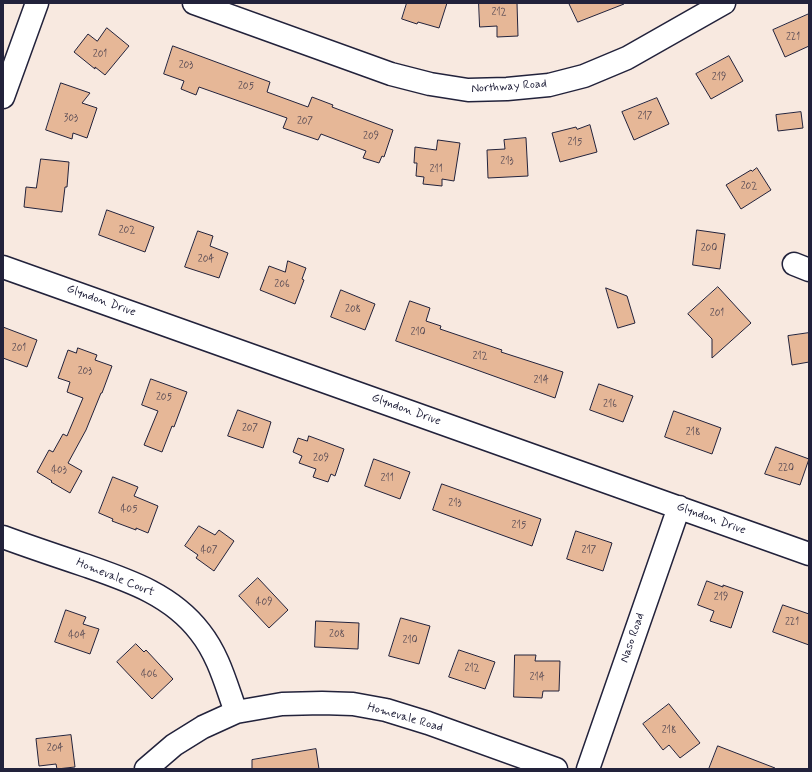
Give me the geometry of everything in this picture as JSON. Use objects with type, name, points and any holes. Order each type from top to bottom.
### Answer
[{"type":"street","points":[[3,97],[37,3]]},
{"type":"street","name":"Northway Road","points":[[194,3],[391,74],[430,84],[468,90],[507,89],[549,85],[584,76],[627,58],[724,3]]},
{"type":"street","name":"Glyndon Drive","points":[[3,267],[809,554]]},
{"type":"street","name":"Naso Road","points":[[588,769],[679,507]]},
{"type":"street","name":"Homevale Court","points":[[3,537],[125,580],[156,594],[178,609],[201,632],[220,664],[236,712]]},
{"type":"street","name":"Homevale Road","points":[[146,769],[174,745],[203,727],[236,712],[282,704],[322,703],[353,704],[386,710],[556,769]]},
{"type":"building","points":[[407,3],[447,3],[439,28],[418,22],[417,24],[402,19]]},
{"type":"building","points":[[479,3],[517,3],[518,36],[497,37],[497,26],[480,27]]},
{"type":"building","points":[[569,3],[624,3],[624,4],[578,22]]},
{"type":"building","points":[[809,14],[809,46],[785,57],[773,30]]},
{"type":"building","points":[[107,28],[129,46],[105,75],[74,52],[88,34],[97,41]]},
{"type":"building","points":[[173,46],[270,82],[267,92],[308,107],[312,97],[333,105],[332,107],[393,130],[384,157],[382,156],[379,163],[363,158],[366,151],[321,134],[318,140],[283,128],[287,118],[199,87],[196,95],[181,89],[184,81],[164,74]]},
{"type":"building","points":[[729,56],[743,81],[711,99],[696,74]]},
{"type":"building","points":[[61,83],[90,93],[82,103],[97,108],[87,138],[73,133],[72,139],[46,130]]},
{"type":"building","points":[[657,98],[669,124],[634,140],[622,112]]},
{"type":"building","points":[[801,112],[803,128],[778,131],[776,115]]},
{"type":"building","points":[[590,125],[597,152],[560,162],[552,133],[576,127],[577,129]]},
{"type":"building","points":[[526,138],[528,176],[488,178],[487,150],[505,149],[504,140]]},
{"type":"building","points":[[438,140],[460,143],[454,181],[442,179],[442,186],[423,184],[424,177],[416,176],[417,163],[414,163],[415,147],[436,150]]},
{"type":"building","points":[[41,159],[69,162],[67,187],[65,187],[62,212],[24,207],[26,187],[36,188]]},
{"type":"building","points":[[757,168],[771,190],[741,209],[726,185]]},
{"type":"building","points":[[107,210],[154,227],[145,252],[99,235]]},
{"type":"building","points":[[697,230],[725,234],[720,269],[693,265]]},
{"type":"building","points":[[198,231],[213,236],[210,246],[228,253],[219,278],[185,267]]},
{"type":"building","points":[[288,261],[306,268],[302,279],[304,280],[295,304],[260,290],[269,266],[285,272]]},
{"type":"building","points":[[718,287],[751,323],[712,358],[712,339],[688,314]]},
{"type":"building","points":[[606,288],[627,296],[635,323],[618,328]]},
{"type":"building","points":[[341,290],[375,304],[365,330],[331,317]]},
{"type":"building","points":[[410,301],[430,308],[426,321],[441,326],[440,329],[502,350],[501,352],[563,372],[555,398],[396,341]]},
{"type":"building","points":[[3,327],[37,340],[27,367],[3,358]]},
{"type":"building","points":[[809,333],[809,362],[792,365],[788,336]]},
{"type":"building","points":[[78,348],[97,355],[95,360],[112,366],[86,430],[68,463],[82,471],[70,493],[37,472],[49,450],[53,452],[63,434],[67,436],[83,398],[67,392],[70,382],[58,378],[68,350],[76,353]]},
{"type":"building","points":[[151,379],[187,392],[174,427],[172,426],[162,452],[144,445],[158,411],[142,405]]},
{"type":"building","points":[[599,384],[633,396],[623,422],[590,410]]},
{"type":"building","points":[[238,410],[271,422],[263,448],[228,436]]},
{"type":"building","points":[[674,411],[721,428],[712,454],[665,437]]},
{"type":"building","points":[[309,436],[344,449],[335,476],[331,474],[328,482],[313,477],[316,469],[299,463],[302,456],[293,452],[298,438],[307,441]]},
{"type":"building","points":[[776,447],[809,459],[800,485],[765,474]]},
{"type":"building","points":[[374,459],[410,472],[400,499],[365,486]]},
{"type":"building","points":[[113,477],[138,487],[134,496],[158,506],[148,533],[112,521],[113,519],[99,513]]},
{"type":"building","points":[[442,484],[541,519],[532,546],[433,510]]},
{"type":"building","points":[[199,526],[215,535],[219,530],[234,541],[214,571],[196,558],[198,555],[185,546]]},
{"type":"building","points":[[576,531],[612,543],[603,571],[567,559]]},
{"type":"building","points":[[258,578],[288,610],[269,628],[239,596]]},
{"type":"building","points":[[707,581],[743,592],[731,628],[710,621],[714,611],[698,605]]},
{"type":"building","points":[[783,605],[809,614],[809,645],[773,632]]},
{"type":"building","points":[[66,610],[86,617],[83,624],[99,629],[90,654],[55,642]]},
{"type":"building","points":[[401,618],[430,626],[419,664],[389,656]]},
{"type":"building","points":[[316,621],[359,623],[358,649],[315,647]]},
{"type":"building","points":[[136,644],[144,652],[146,650],[173,679],[152,699],[117,662]]},
{"type":"building","points":[[459,650],[495,662],[485,689],[449,677]]},
{"type":"building","points":[[515,655],[536,655],[535,661],[560,661],[559,691],[543,691],[542,698],[514,697]]},
{"type":"building","points":[[669,704],[700,743],[680,758],[669,745],[663,750],[643,724]]},
{"type":"building","points":[[71,735],[75,767],[57,769],[56,764],[39,766],[36,739]]},
{"type":"building","points":[[718,746],[775,768],[775,769],[709,769]]},
{"type":"building","points":[[316,749],[319,769],[252,769],[252,760]]}]
